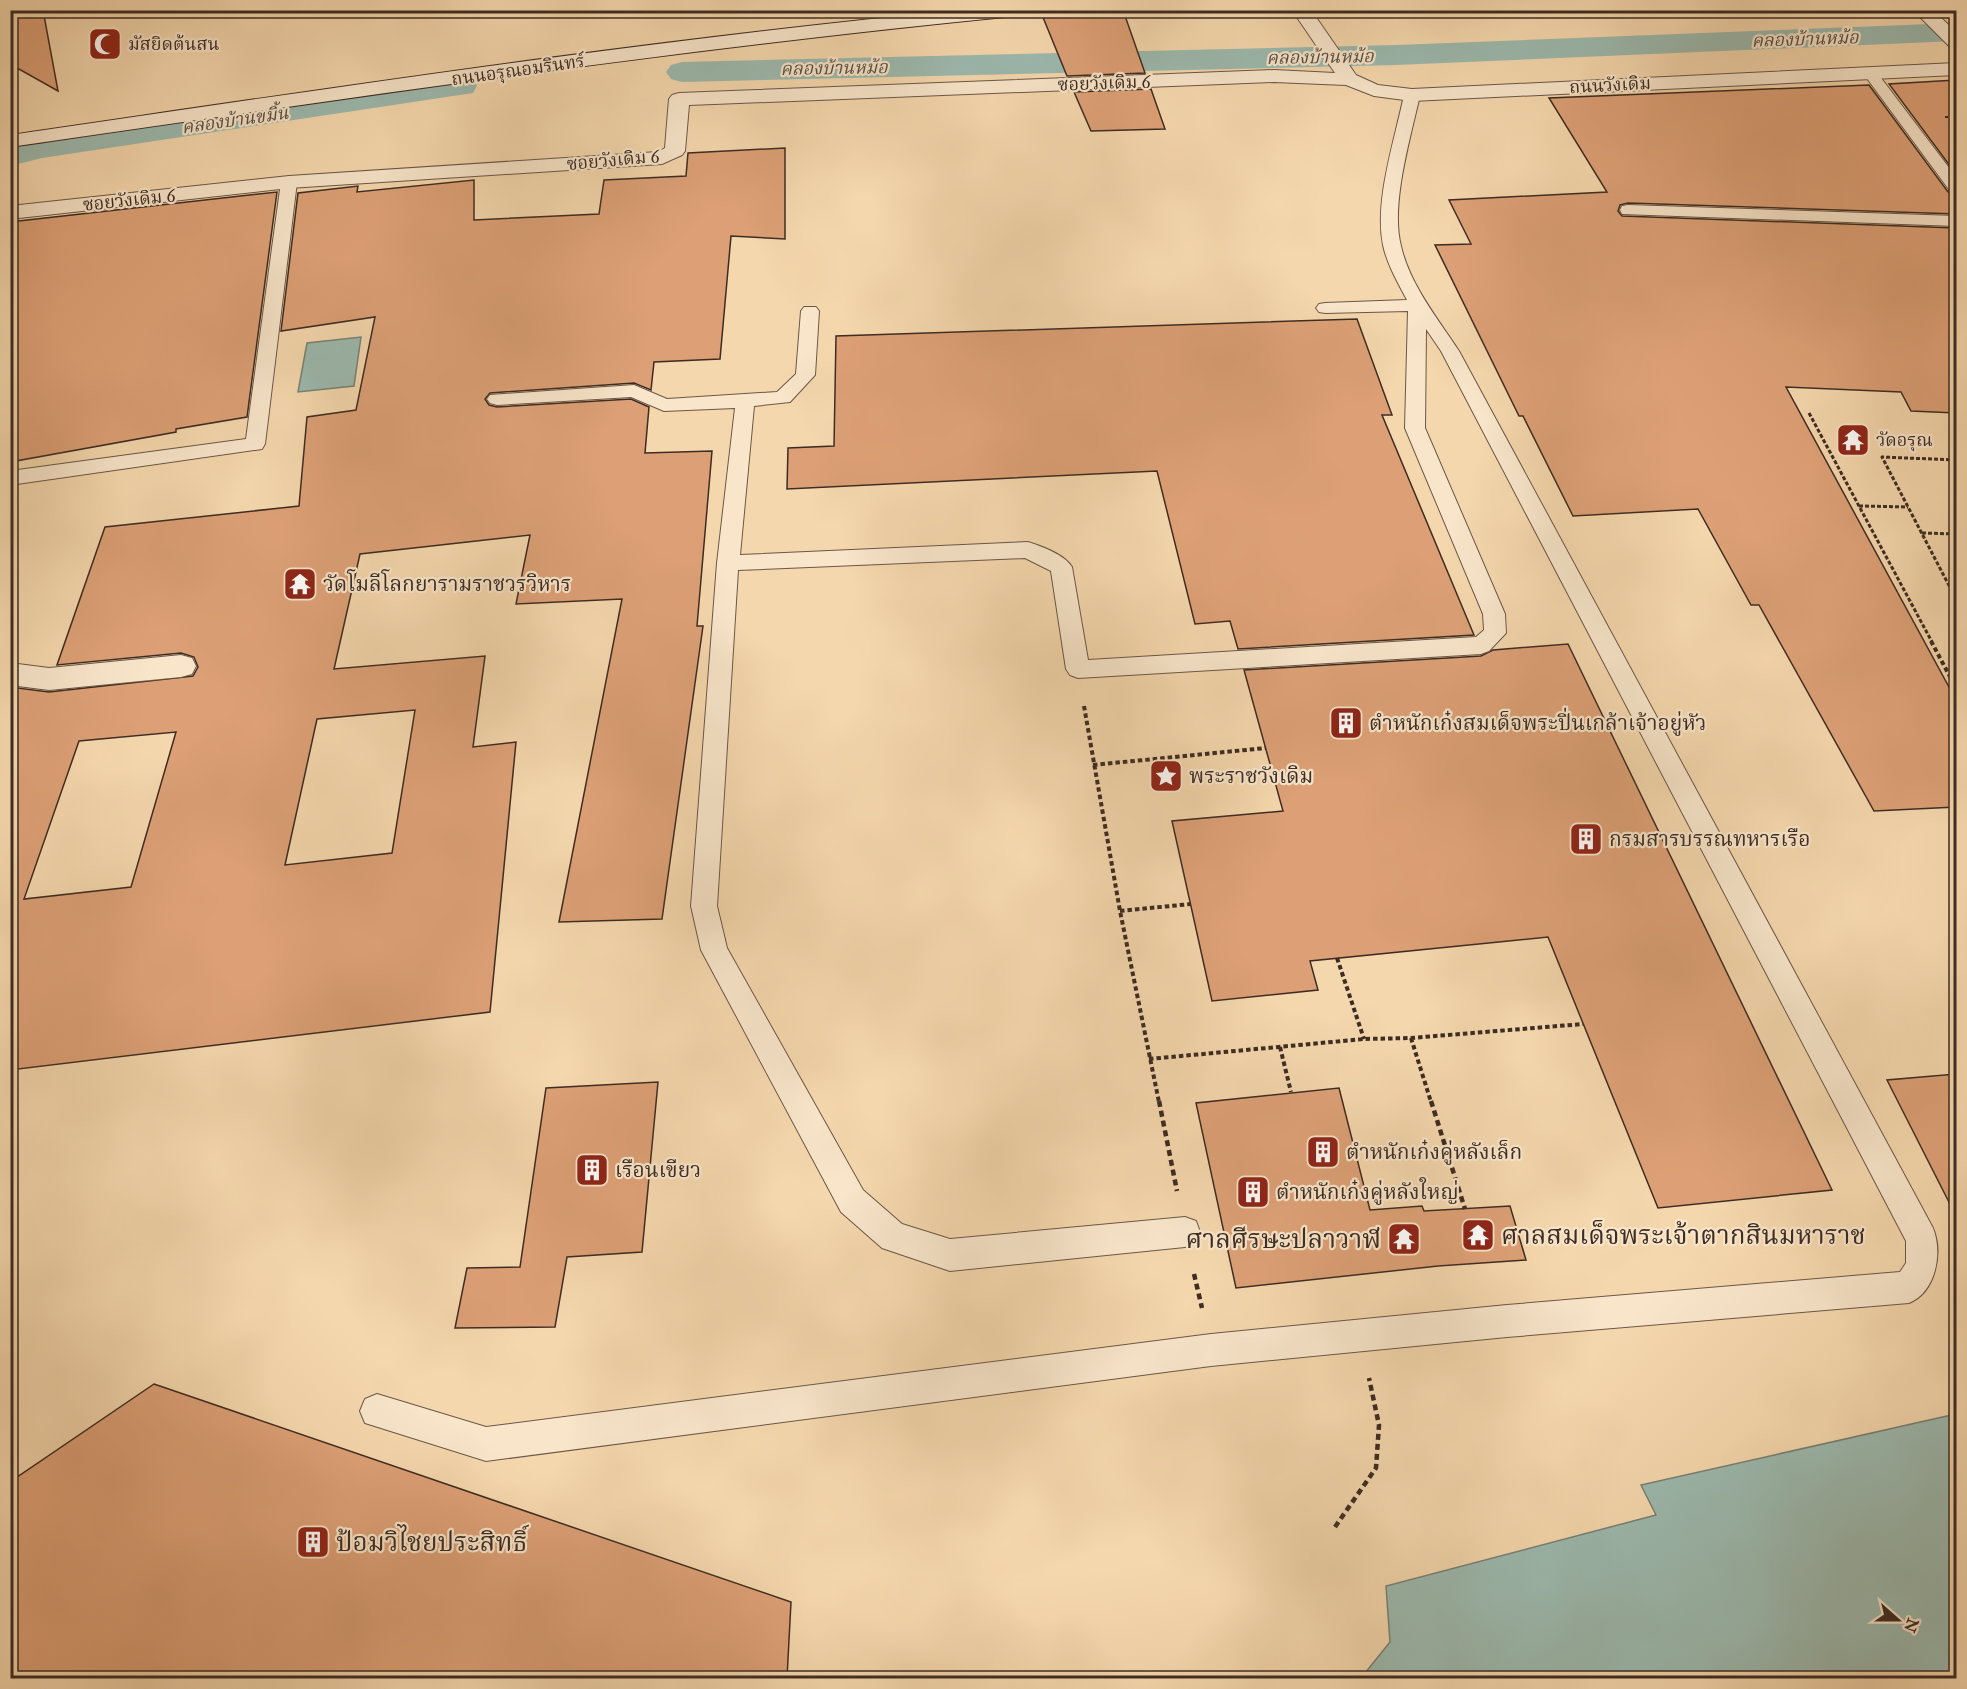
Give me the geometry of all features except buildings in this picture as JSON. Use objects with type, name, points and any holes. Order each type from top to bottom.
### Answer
[{"type":"street","name":"ถนนอรุณอมรินทร์","points":[[10,141],[801,33],[1026,10]]},
{"type":"street","points":[[1301,10],[1343,72]]},
{"type":"street","points":[[10,124],[769,26],[880,14],[914,20]]},
{"type":"street","points":[[1928,16],[1955,40]]},
{"type":"street","points":[[671,67],[883,34],[914,20]]},
{"type":"street","name":"ถนนวังเดิม","points":[[1343,72],[1374,90],[1412,95],[1956,69]]},
{"type":"street","name":"ซอยวังเดิม 6","points":[[10,213],[289,182],[662,158],[675,151],[679,99],[1343,72]]},
{"type":"street","points":[[10,674],[49,679],[181,666]]},
{"type":"lane","points":[[1870,73],[1956,188]]},
{"type":"lane","points":[[377,1411],[486,1444],[1211,1350],[1507,1321],[1909,1287],[1921,1267],[1922,1239],[1917,1228],[1450,351],[1417,305],[1392,245],[1391,221],[1391,209],[1412,95]]},
{"type":"lane","points":[[10,478],[255,444],[289,182]]},
{"type":"lane","points":[[1628,210],[1956,221]]},
{"type":"lane","points":[[1325,308],[1417,305]]},
{"type":"lane","points":[[728,563],[1028,550],[1061,567],[1078,669],[1481,645],[1495,633],[1494,614],[1415,428],[1417,305]]},
{"type":"lane","points":[[497,399],[634,391],[664,405],[783,398],[805,375],[810,311]]},
{"type":"lane","points":[[745,401],[728,563],[704,906],[714,950],[852,1201],[893,1237],[950,1255],[1185,1232]]},
{"type":"path","points":[[1809,412],[1956,688]]},
{"type":"path","points":[[1956,460],[1882,457],[1956,599]]},
{"type":"path","points":[[1859,506],[1909,507]]},
{"type":"path","points":[[1922,533],[1956,534]]},
{"type":"path","points":[[1078,669],[1120,911],[1211,1350]]},
{"type":"path","points":[[1093,765],[1266,748]]},
{"type":"path","points":[[1120,911],[1191,904]]},
{"type":"path","points":[[1337,958],[1364,1039]]},
{"type":"path","points":[[1149,1059],[1364,1039],[1411,1038],[1583,1024]]},
{"type":"path","points":[[1411,1038],[1465,1209]]},
{"type":"path","points":[[1280,1047],[1292,1092]]},
{"type":"path","points":[[1335,1527],[1376,1468],[1379,1425],[1360,1336]]},
{"type":"shaded area","points":[[361,337],[354,386],[298,392],[307,343]]},
{"type":"shaded area","points":[[1956,1414],[1956,1678],[1361,1678],[1390,1642],[1386,1586],[1656,1515],[1641,1485]]},
{"type":"waterway","name":"คลองบ้านหม้อ","points":[[682,72],[1396,55],[1956,32]]},
{"type":"waterway","name":"คลองบ้านขมิ้น","points":[[10,156],[42,148],[461,86]]},
{"type":"place","name":"มัสยิดต้นสน","points":[[105,44]]},
{"type":"place","name":"วัดอรุณ","points":[[1853,440]]},
{"type":"place","name":"วัดโมลีโลกยารามราชวรวิหาร","points":[[300,584]]},
{"type":"place","name":"ตำหนักเก๋งสมเด็จพระปิ่นเกล้าเจ้าอยู่หัว","points":[[1346,723]]},
{"type":"place","name":"พระราชวังเดิม","points":[[1166,776]]},
{"type":"place","name":"กรมสารบรรณทหารเรือ","points":[[1586,839]]},
{"type":"place","name":"ตำหนักเก๋งคู่หลังเล็ก","points":[[1323,1152]]},
{"type":"place","name":"เรือนเขียว","points":[[592,1170]]},
{"type":"place","name":"ตำหนักเก๋งคู่หลังใหญ่","points":[[1253,1192]]},
{"type":"place","name":"ศาลสมเด็จพระเจ้าตากสินมหาราช","points":[[1478,1235]]},
{"type":"place","name":"ศาลศีรษะปลาวาฬ","points":[[1404,1239]]},
{"type":"place","name":"ป้อมวิไชยประสิทธิ์","points":[[313,1542]]}]
